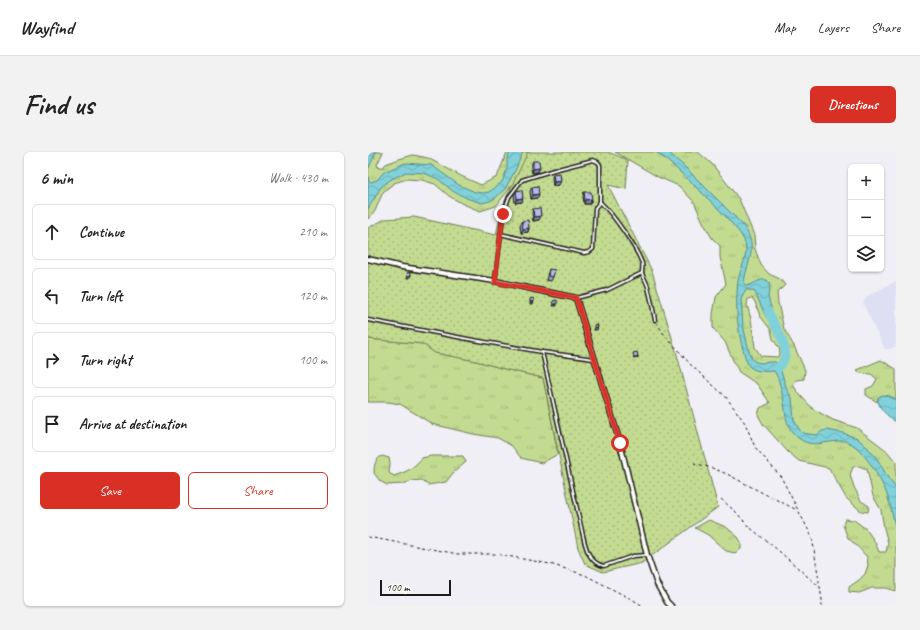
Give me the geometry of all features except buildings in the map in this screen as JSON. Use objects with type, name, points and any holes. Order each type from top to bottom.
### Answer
[{"type":"street","points":[[368,259],[576,298],[620,443],[647,555],[657,584],[671,606]]},
{"type":"lane","points":[[495,282],[500,234],[503,214],[510,197],[522,180],[593,160],[600,164],[600,202],[595,208],[593,249],[589,252],[584,253],[500,234]]},
{"type":"lane","points":[[600,202],[634,247],[642,264],[642,273],[648,285],[655,320]]},
{"type":"lane","points":[[576,298],[607,290],[642,273]]},
{"type":"lane","points":[[368,320],[542,352],[594,359]]},
{"type":"lane","points":[[542,352],[585,545],[592,559],[604,566],[633,556],[647,555]]},
{"type":"path","points":[[655,320],[664,334],[691,365],[726,397],[745,423],[755,447],[780,477],[812,537],[822,606]]},
{"type":"path","points":[[694,463],[727,474],[798,510]]},
{"type":"path","points":[[722,500],[737,512],[748,526],[820,586]]},
{"type":"path","points":[[368,537],[458,554],[496,554],[550,564],[585,575],[643,606]]},
{"type":"shaded area","points":[[896,281],[896,346],[890,349],[885,349],[863,304],[866,297]]},
{"type":"green space","points":[[368,152],[383,152],[377,165],[378,168],[413,155],[428,158],[481,185],[497,177],[507,152],[530,152],[521,174],[496,206],[480,211],[449,196],[435,184],[422,180],[407,179],[394,183],[383,192],[375,211],[368,219]]},
{"type":"green space","points":[[528,152],[608,152],[628,160],[626,189],[608,185],[652,271],[676,351],[718,507],[642,563],[603,572],[585,564],[578,548],[543,378],[476,361],[435,353],[423,344],[368,339],[368,228],[385,219],[414,217],[496,235],[502,207]]},
{"type":"green space","points":[[615,152],[698,152],[712,164],[739,199],[754,235],[755,249],[761,265],[769,274],[780,279],[785,285],[777,292],[784,329],[805,370],[804,379],[796,380],[793,385],[813,409],[833,420],[857,428],[886,450],[896,462],[896,591],[885,588],[872,588],[859,593],[849,592],[849,587],[865,574],[868,565],[867,557],[848,538],[843,525],[845,519],[854,520],[866,529],[875,542],[879,552],[886,552],[888,543],[881,510],[873,496],[867,469],[859,466],[853,467],[850,475],[861,501],[869,506],[868,512],[861,511],[846,498],[829,468],[799,461],[788,452],[763,424],[758,415],[760,408],[770,403],[757,384],[739,372],[725,342],[713,328],[713,314],[716,297],[726,284],[720,257],[720,246],[712,238],[694,202],[679,186],[658,177]],"holes":[[[752,298],[760,316],[771,330],[773,339],[779,348],[780,354],[777,357],[761,356],[755,347],[751,319],[747,305],[748,299]]]},
{"type":"green space","points":[[368,339],[423,344],[435,353],[476,361],[543,378],[558,454],[542,463],[521,458],[512,446],[498,438],[473,434],[432,424],[400,404],[388,402],[368,402]]},
{"type":"green space","points":[[881,360],[896,369],[896,399],[889,396],[878,398],[877,402],[866,395],[866,389],[873,386],[877,379],[871,374],[860,373],[857,370]]},
{"type":"green space","points":[[382,456],[389,458],[389,473],[394,476],[409,470],[422,458],[431,456],[463,456],[466,462],[453,473],[446,482],[428,485],[421,480],[403,484],[387,485],[380,481],[374,473],[375,463]]},
{"type":"green space","points":[[709,520],[726,527],[738,537],[741,542],[741,549],[735,553],[726,551],[708,535],[695,528]]},
{"type":"water","points":[[368,152],[376,152],[368,170]]},
{"type":"water","points":[[510,152],[523,152],[505,189],[494,199],[482,203],[454,192],[438,179],[424,173],[406,172],[390,180],[381,187],[368,209],[368,180],[371,182],[377,180],[384,172],[405,163],[431,165],[459,185],[475,192],[489,192],[502,182],[507,169],[507,159]]},
{"type":"water","points":[[656,152],[668,152],[743,225],[751,242],[751,254],[744,284],[746,286],[761,280],[767,280],[770,285],[768,296],[774,321],[770,322],[765,315],[755,292],[746,290],[741,299],[743,325],[752,359],[761,363],[775,362],[779,365],[787,390],[792,398],[794,420],[803,433],[817,435],[822,431],[827,430],[843,433],[857,438],[868,448],[878,460],[888,478],[896,488],[896,530],[890,504],[882,483],[874,469],[860,451],[852,444],[843,441],[811,444],[801,440],[792,432],[787,423],[780,385],[774,371],[758,371],[749,366],[745,356],[738,326],[737,308],[738,281],[746,253],[744,239],[727,218],[695,186]]},
{"type":"water","points":[[883,395],[896,399],[896,422],[884,412],[879,405],[878,398]]},
{"type":"waterway","points":[[768,311],[780,334],[784,346],[785,357],[778,368]]},
{"type":"route","points":[[503,214],[495,282],[576,298],[620,443]]}]
